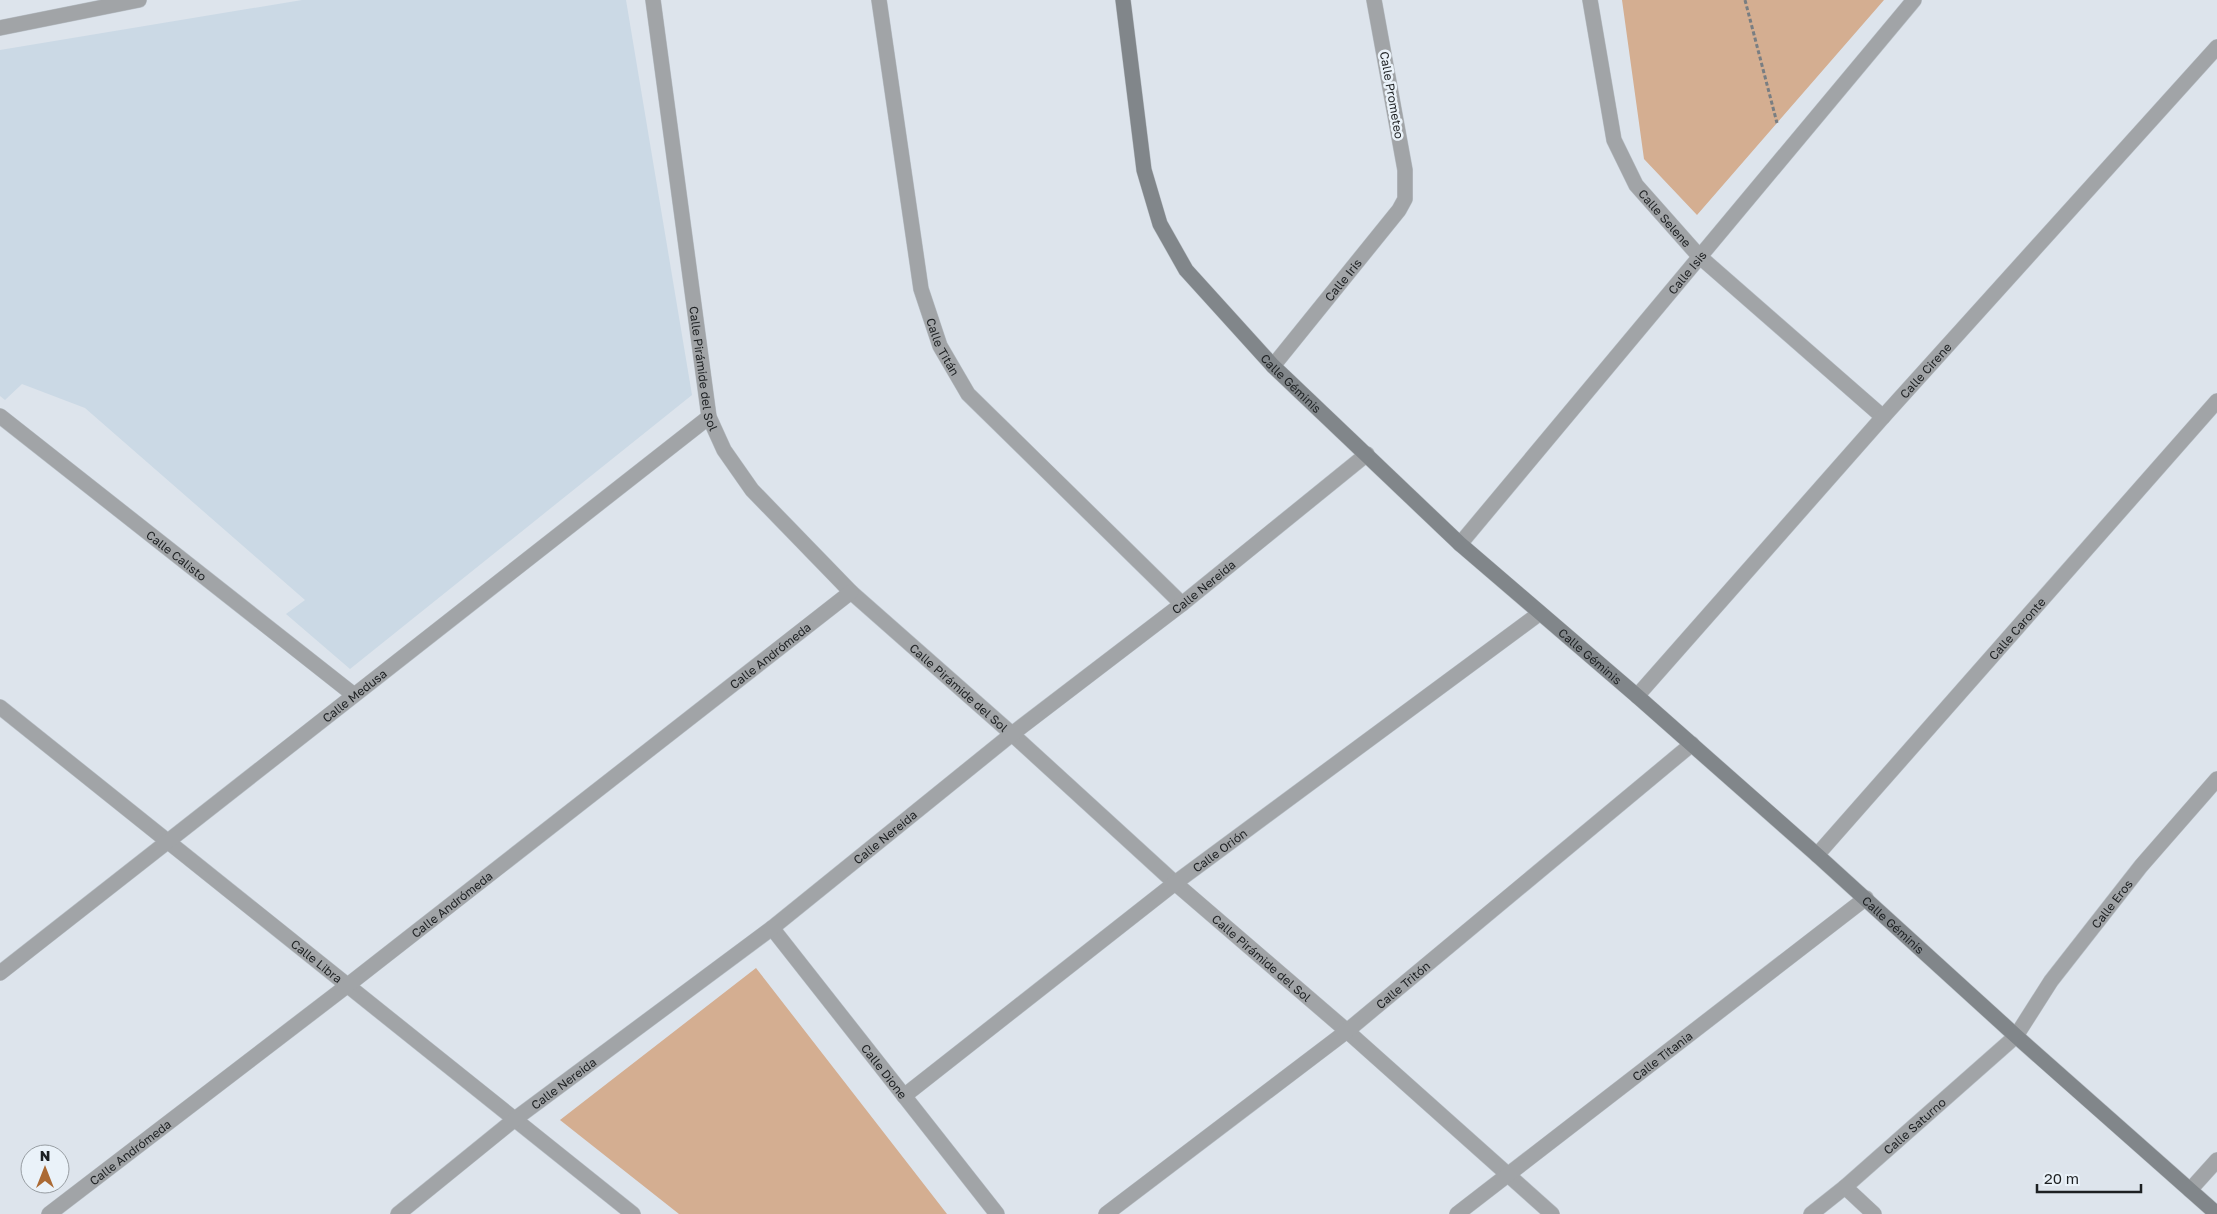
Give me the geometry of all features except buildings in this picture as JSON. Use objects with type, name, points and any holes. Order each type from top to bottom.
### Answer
[{"type":"street","points":[[0,28],[139,0]]},
{"type":"street","name":"Calle Pirámide del Sol","points":[[653,0],[709,417],[724,450],[752,490],[851,592],[1012,734],[1175,883],[1348,1031],[1552,1214]]},
{"type":"street","name":"Calle Titán","points":[[880,0],[921,289],[940,346],[968,394],[1182,604]]},
{"type":"street","name":"Calle Géminis","points":[[1123,0],[1144,170],[1160,224],[1186,270],[1273,366],[1460,544],[1818,855],[2016,1036],[2217,1214]]},
{"type":"street","name":"Calle Prometeo","points":[[1374,0],[1400,143],[1406,190]]},
{"type":"street","name":"Calle Selene","points":[[1590,0],[1614,140],[1636,185],[1699,256],[1883,417]]},
{"type":"street","name":"Calle Isis","points":[[1460,544],[1914,0]]},
{"type":"street","name":"Calle Cirene","points":[[1637,696],[1883,417],[2217,47]]},
{"type":"street","name":"Calle Iris","points":[[1273,366],[1399,210],[1406,190]]},
{"type":"street","name":"Calle Caronte","points":[[1818,855],[2217,401]]},
{"type":"street","name":"Calle Calisto","points":[[0,416],[354,695]]},
{"type":"street","name":"Calle Medusa","points":[[0,972],[709,417]]},
{"type":"street","name":"Calle Nereida","points":[[398,1214],[515,1119],[772,928],[1012,734],[1182,604],[1367,454]]},
{"type":"street","name":"Calle Andrómeda","points":[[49,1214],[348,985],[851,592]]},
{"type":"street","name":"Calle Orión","points":[[904,1096],[1175,883],[1540,613]]},
{"type":"street","name":"Calle Libra","points":[[0,707],[166,842],[348,985],[633,1214]]},
{"type":"street","name":"Calle Tritón","points":[[1106,1214],[1348,1031],[1692,744]]},
{"type":"street","name":"Calle Eros","points":[[2016,1036],[2052,981],[2135,873],[2217,779]]},
{"type":"street","name":"Calle Titania","points":[[1458,1214],[1507,1174],[1866,898]]},
{"type":"street","name":"Calle Dione","points":[[772,928],[997,1214]]},
{"type":"street","name":"Calle Saturno","points":[[1811,1214],[1845,1187],[2016,1036]]},
{"type":"street","points":[[2190,1190],[2217,1160]]},
{"type":"street","points":[[1845,1187],[1874,1214]]},
{"type":"path","points":[[1745,0],[1785,153]]},
{"type":"shaded area","points":[[302,0],[626,0],[692,395],[350,669],[286,614],[305,600],[85,408],[22,384],[5,400],[0,396],[0,50]]},
{"type":"shaded area","points":[[1622,0],[1884,0],[1697,215],[1644,159]]},
{"type":"shaded area","points":[[756,968],[947,1214],[679,1214],[560,1120]]}]
